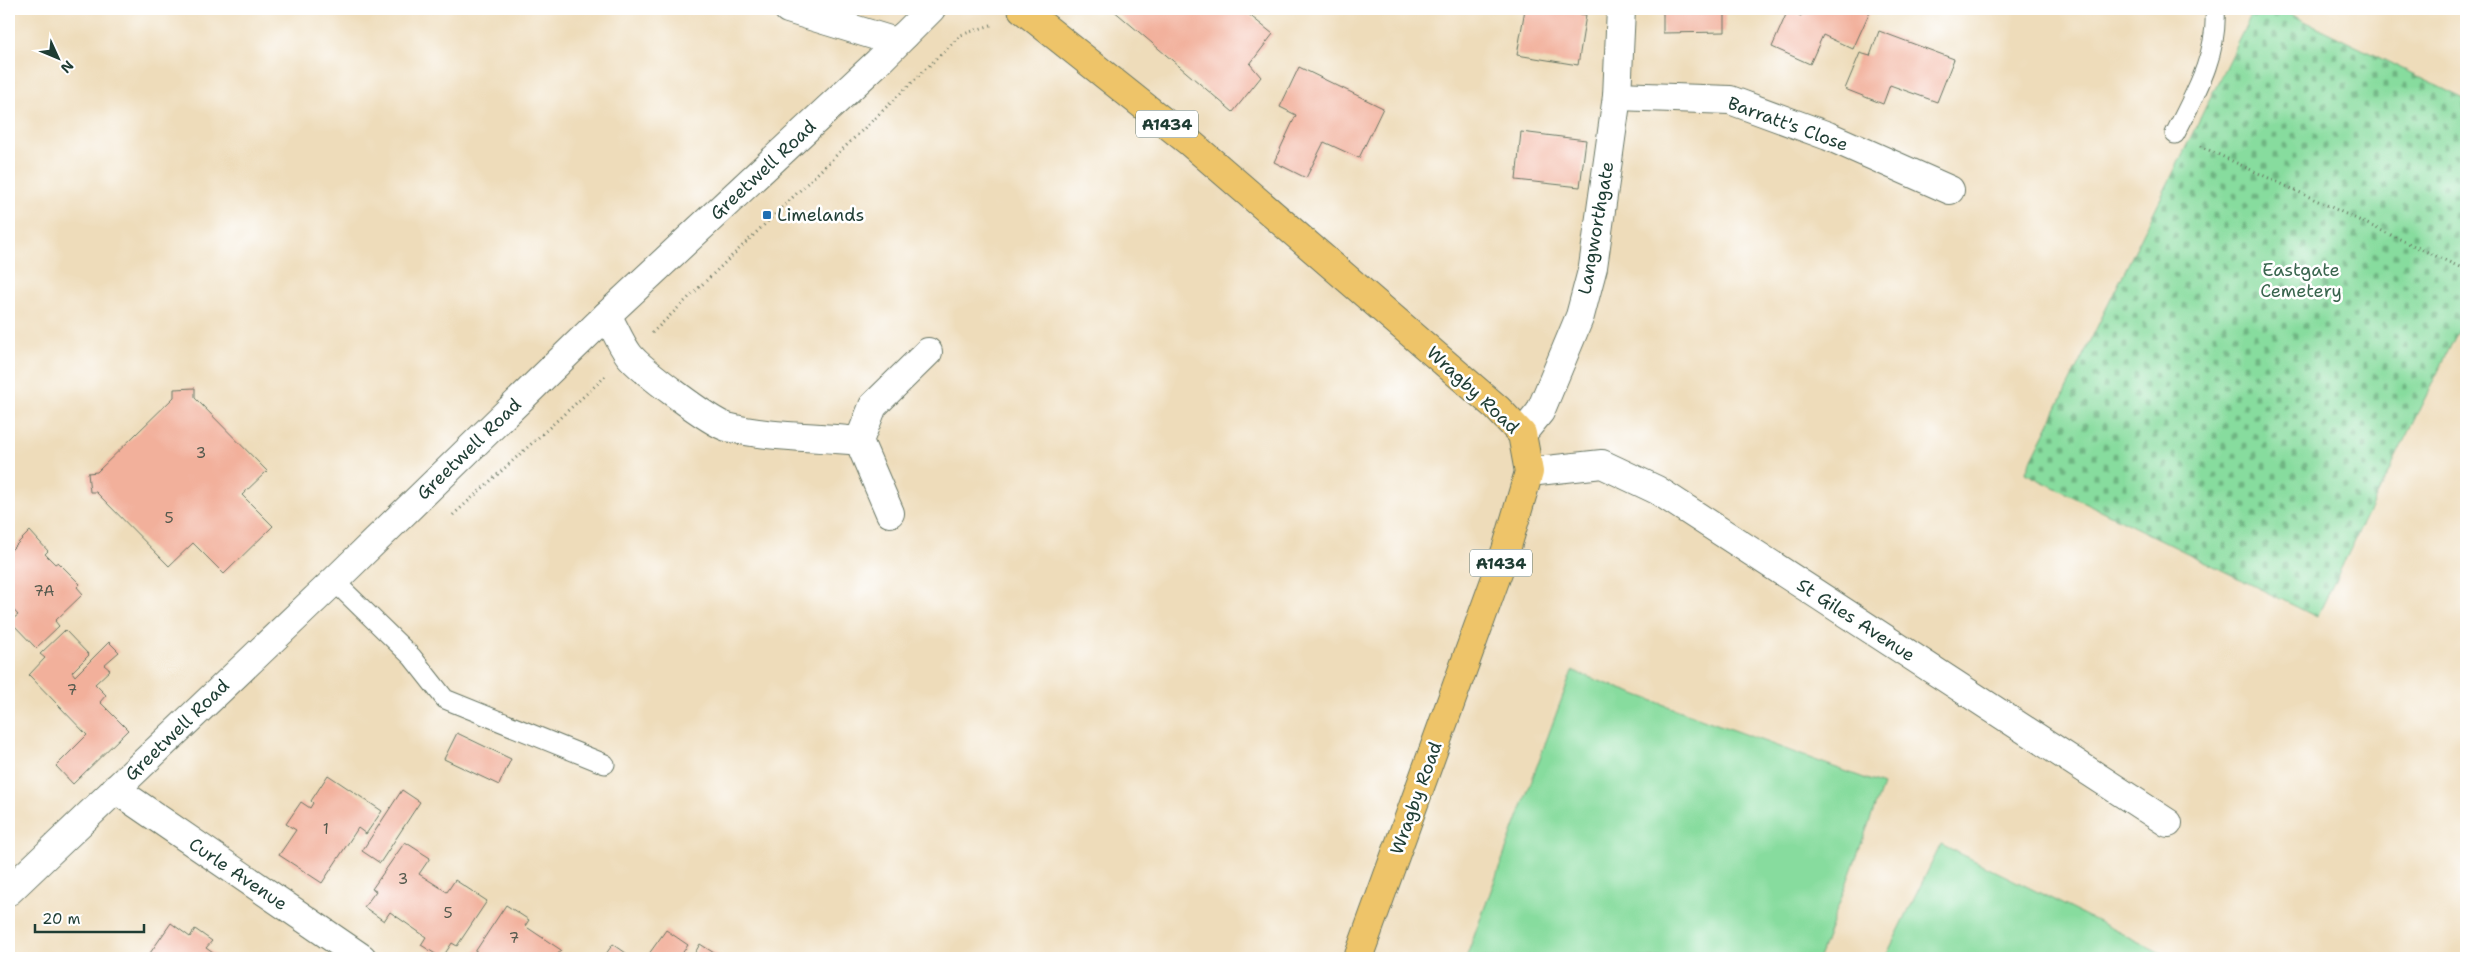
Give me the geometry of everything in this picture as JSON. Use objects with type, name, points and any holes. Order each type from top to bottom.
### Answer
[{"type":"main road","name":"Wragby Road","points":[[1025,11],[1196,148],[1497,408],[1522,434],[1529,472],[1506,550],[1358,958]]},
{"type":"street","points":[[788,9],[896,42],[905,35]]},
{"type":"street","name":"Greetwell Road","points":[[9,891],[334,580],[607,314],[932,9]]},
{"type":"street","name":"Langworthgate","points":[[1522,434],[1540,412],[1580,316],[1593,267],[1617,96],[1621,9]]},
{"type":"street","name":"Barratt's Close","points":[[1617,96],[1730,100],[1828,136],[1950,190]]},
{"type":"street","points":[[607,314],[629,355],[672,392],[724,426],[776,436],[822,437],[859,441]]},
{"type":"street","points":[[890,513],[859,441],[873,406],[928,352]]},
{"type":"street","name":"St Giles Avenue","points":[[1529,472],[1602,464],[1657,490],[2168,822]]},
{"type":"street","name":"Curle Avenue","points":[[115,789],[362,958]]},
{"type":"lane","points":[[2175,134],[2209,65],[2215,34],[2215,9]]},
{"type":"lane","points":[[334,580],[412,657],[445,699],[606,764]]},
{"type":"path","points":[[452,515],[629,355],[961,34],[1025,11]]},
{"type":"path","points":[[2175,134],[2466,270]]},
{"type":"green space","name":"Eastgate Cemetery","points":[[2254,9],[2280,9],[2466,100],[2466,315],[2317,617],[2025,473]]},
{"type":"green space","points":[[1572,671],[1883,785],[1819,958],[1466,958]]},
{"type":"green space","points":[[1941,844],[2171,958],[1885,958]]},
{"type":"building","points":[[1112,9],[1242,9],[1273,34],[1250,64],[1261,77],[1233,112]]},
{"type":"building","points":[[1525,9],[1545,9],[1586,15],[1578,65],[1517,55]]},
{"type":"building","points":[[1663,9],[1725,9],[1725,32],[1663,33]]},
{"type":"building","points":[[1804,9],[1871,9],[1853,49],[1823,35],[1810,64],[1772,47],[1788,10],[1801,16]]},
{"type":"building","points":[[1879,31],[1954,59],[1937,102],[1890,85],[1883,104],[1845,89],[1860,53],[1870,56]]},
{"type":"building","points":[[1299,67],[1383,108],[1359,158],[1324,142],[1306,178],[1274,162],[1296,115],[1280,107]]},
{"type":"building","points":[[1521,132],[1586,140],[1580,187],[1516,180]]},
{"type":"building","points":[[195,388],[195,398],[267,471],[242,495],[273,526],[224,574],[193,543],[169,566],[96,492],[90,492],[88,473],[97,472],[174,397],[174,389]]},
{"type":"building","points":[[30,531],[48,551],[45,554],[55,564],[58,562],[80,584],[77,587],[83,594],[55,621],[59,626],[36,648],[10,621],[18,615],[9,605],[9,552]]},
{"type":"building","points":[[65,630],[89,655],[72,672],[75,676],[109,642],[119,652],[104,665],[110,670],[95,684],[106,695],[100,702],[128,730],[73,784],[56,766],[87,735],[29,675],[45,658],[40,654]]},
{"type":"building","points":[[457,733],[511,759],[499,785],[444,759]]},
{"type":"building","points":[[328,775],[382,811],[366,834],[358,828],[322,883],[279,855],[296,830],[286,824],[301,802],[310,808],[313,803],[311,801]]},
{"type":"building","points":[[402,790],[420,802],[380,863],[362,851]]},
{"type":"building","points":[[405,842],[430,858],[419,874],[447,892],[455,880],[487,901],[457,946],[452,943],[442,958],[421,945],[426,937],[390,912],[384,921],[364,907],[376,891],[372,889]]},
{"type":"building","points":[[506,905],[529,920],[525,926],[561,950],[555,958],[471,958]]},
{"type":"building","points":[[171,923],[190,937],[195,929],[212,941],[206,948],[220,958],[151,958],[148,956]]},
{"type":"building","points":[[666,930],[688,945],[679,958],[646,958]]},
{"type":"building","points":[[613,944],[626,953],[622,958],[603,958]]},
{"type":"building","points":[[700,944],[722,958],[692,958]]},
{"type":"place","name":"Limelands","points":[[767,215]]}]
